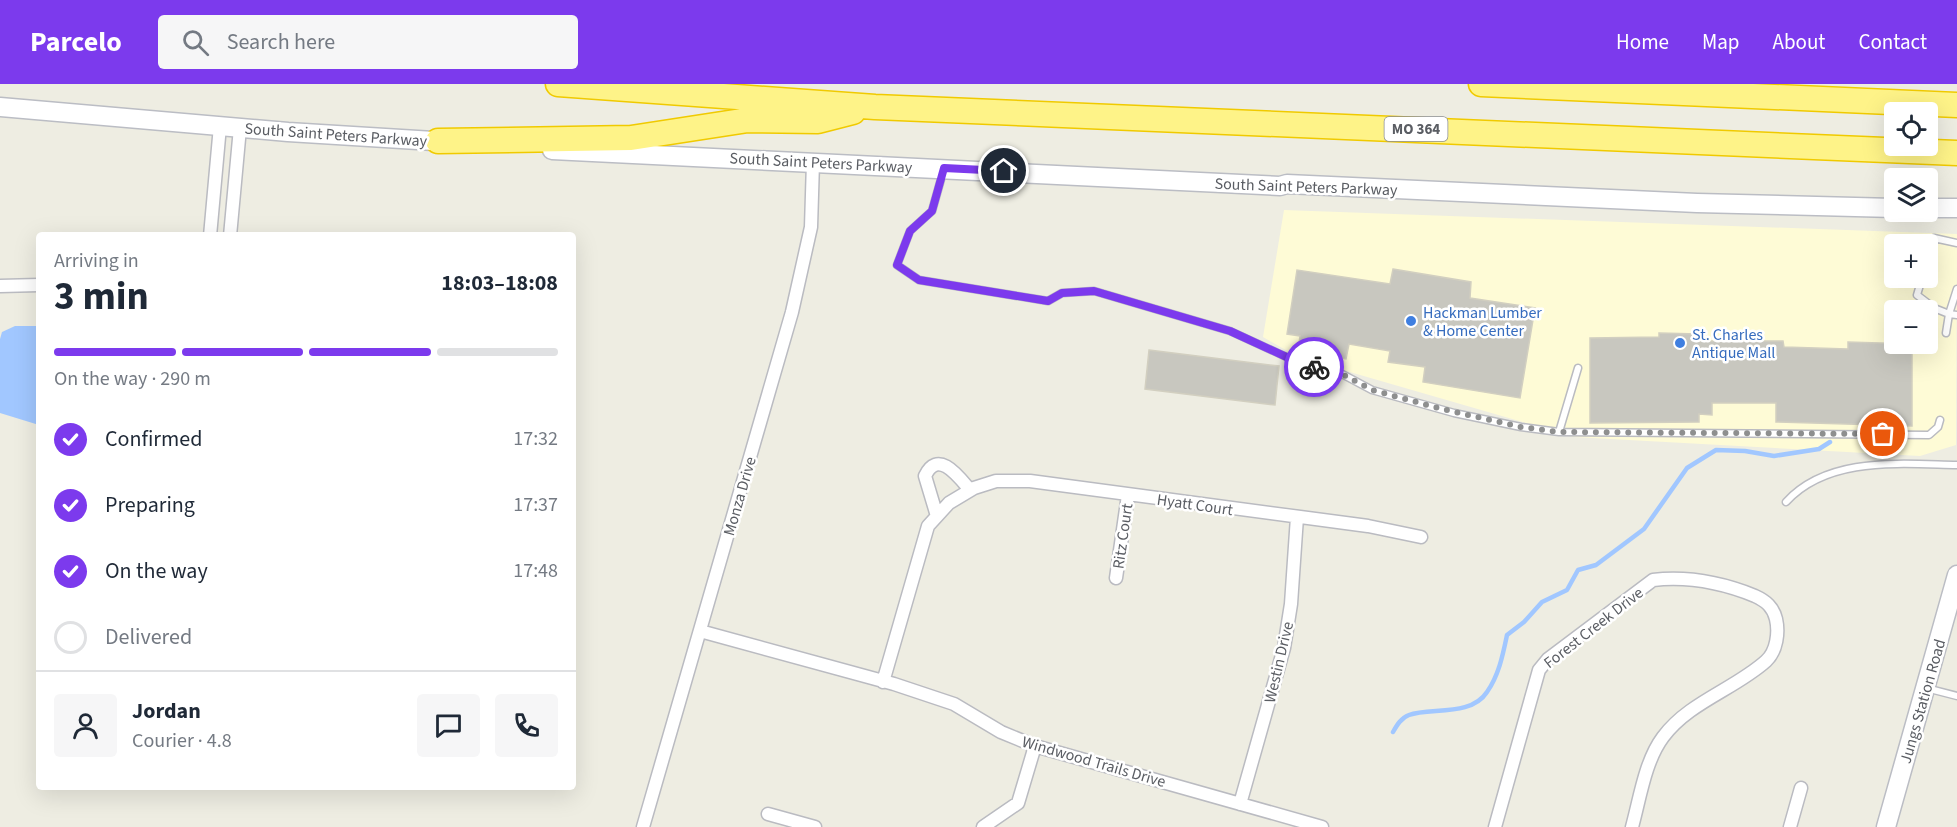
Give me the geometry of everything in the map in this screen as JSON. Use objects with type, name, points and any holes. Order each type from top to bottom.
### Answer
[{"type":"highway","name":"MO 364","points":[[558,84],[875,107],[1957,153]]},
{"type":"highway","points":[[1481,84],[1957,105]]},
{"type":"highway","points":[[438,141],[631,138],[748,120],[818,121],[875,107]]},
{"type":"main road","name":"South Saint Peters Parkway","points":[[0,107],[240,128],[548,150],[1697,203],[1884,208]]},
{"type":"main road","points":[[1938,208],[1957,208]]},
{"type":"main road","name":"Jungs Station Road","points":[[1886,827],[1957,575]]},
{"type":"street","points":[[210,232],[220,126]]},
{"type":"street","points":[[230,232],[240,128]]},
{"type":"street","name":"Monza Drive","points":[[643,827],[792,312],[811,227],[813,162]]},
{"type":"street","points":[[0,286],[36,285]]},
{"type":"street","points":[[937,516],[925,476],[931,466],[938,463],[948,465],[970,490]]},
{"type":"street","name":"Hyatt Court","points":[[883,682],[928,526],[949,503],[970,490],[996,481],[1030,481],[1368,526],[1420,537]]},
{"type":"street","name":"Ritz Court","points":[[1116,578],[1128,495]]},
{"type":"street","name":"Westin Drive","points":[[1240,804],[1284,648],[1292,604],[1297,517]]},
{"type":"street","name":"Forest Creek Drive","points":[[1495,827],[1536,680],[1548,659],[1653,580],[1668,578],[1709,582],[1766,601],[1774,612],[1778,628],[1777,641],[1768,660],[1712,697],[1663,736],[1653,756],[1632,827]]},
{"type":"street","name":"Windwood Trails Drive","points":[[700,631],[954,704],[1001,732],[1035,746],[1240,804],[1288,822],[1322,827]]},
{"type":"street","points":[[982,827],[1018,803],[1035,746]]},
{"type":"street","points":[[1790,827],[1801,788]]},
{"type":"street","points":[[768,814],[815,827]]},
{"type":"lane","points":[[944,168],[932,211],[910,231],[897,265],[919,280],[1048,301],[1062,293],[1094,291],[1169,311],[1230,331],[1293,360],[1342,374],[1372,390],[1465,415],[1559,432],[1929,435],[1938,427],[1940,420]]},
{"type":"lane","points":[[1938,239],[1957,243]]},
{"type":"lane","points":[[1919,288],[1917,295],[1934,308],[1957,315]]},
{"type":"lane","points":[[1946,333],[1957,289]]},
{"type":"lane","points":[[1559,432],[1578,368]]},
{"type":"lane","points":[[1786,502],[1800,487],[1829,472],[1893,464],[1957,465]]},
{"type":"lane","points":[[1925,688],[1957,696]]},
{"type":"shaded area","points":[[1284,210],[1957,234],[1956,445],[1920,456],[1574,437],[1298,357],[1263,337]]},
{"type":"water","points":[[15,326],[36,326],[36,424],[0,413],[0,339],[2,332]]},
{"type":"building","name":"Hackman Lumber & Home Center","points":[[1393,269],[1471,282],[1470,298],[1535,308],[1520,398],[1423,382],[1425,367],[1388,362],[1390,351],[1349,344],[1346,359],[1298,351],[1300,336],[1287,334],[1297,270],[1390,284]]},
{"type":"building","points":[[1659,333],[1698,334],[1698,341],[1783,341],[1784,347],[1848,349],[1848,342],[1884,343],[1884,354],[1912,354],[1912,426],[1776,422],[1776,403],[1712,403],[1712,415],[1699,414],[1699,422],[1590,423],[1590,338],[1659,337]]},
{"type":"building","points":[[1149,350],[1279,366],[1275,405],[1145,389]]},
{"type":"waterway","points":[[1393,732],[1401,720],[1409,715],[1461,708],[1480,700],[1495,679],[1507,635],[1524,622],[1542,602],[1567,590],[1578,570],[1596,565],[1644,529],[1687,468],[1716,450],[1745,451],[1774,456],[1819,449],[1830,442]]},
{"type":"way so far","points":[[1314,367],[1342,374],[1372,390],[1442,409],[1521,427],[1559,432],[1883,434]]},
{"type":"place","name":"Hackman Lumber & Home Center","points":[[1411,321]]},
{"type":"place","name":"St. Charles Antique Mall","points":[[1680,343]]},
{"type":"route","points":[[1004,171],[944,168],[932,211],[910,231],[900,252],[897,265],[919,280],[1048,301],[1062,293],[1094,291],[1180,314],[1230,331],[1293,360],[1314,367]]}]
